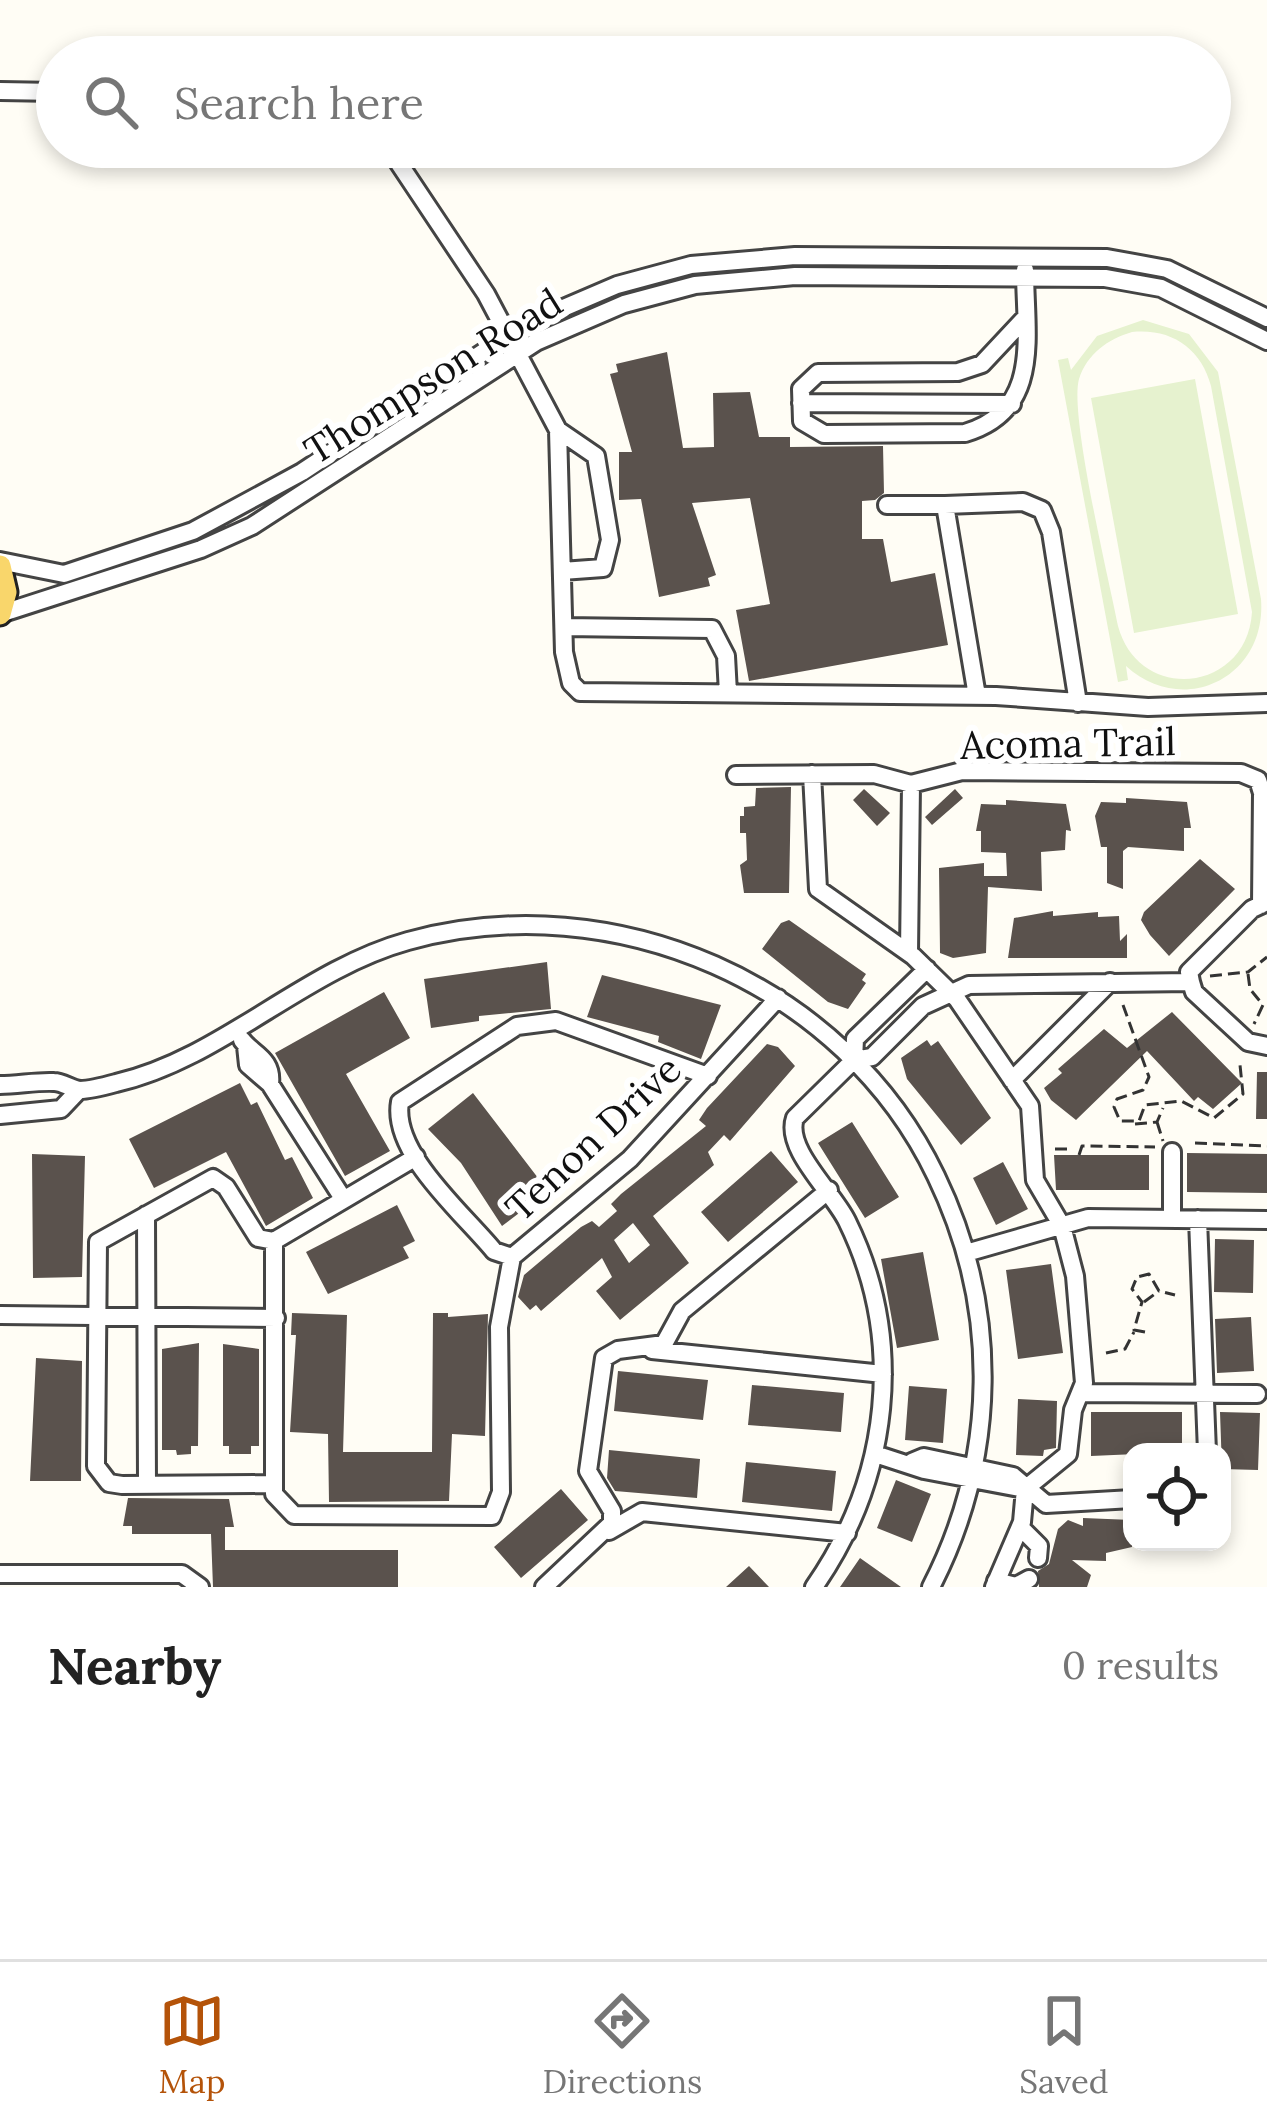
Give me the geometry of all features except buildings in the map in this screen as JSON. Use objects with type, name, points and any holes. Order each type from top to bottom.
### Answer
[{"type":"main road","points":[[0,563],[6,592],[0,614]]},
{"type":"street","points":[[0,91],[36,92]]},
{"type":"street","points":[[402,168],[509,334],[558,430],[564,627],[571,682],[580,692],[977,695],[1078,704],[1267,703]]},
{"type":"street","points":[[1026,256],[1025,277],[1026,317],[1026,382],[1012,404],[986,427],[964,433],[824,434],[802,421],[801,388],[818,373],[958,372],[982,364],[1026,317]]},
{"type":"street","points":[[769,257],[769,277]]},
{"type":"street","name":"Thompson Road","points":[[0,563],[64,574],[193,531],[302,472],[509,334],[617,285],[691,265],[769,257],[1107,258],[1167,268],[1267,318]]},
{"type":"street","name":"Thompson Road","points":[[0,614],[201,549],[313,489],[517,354],[624,304],[695,285],[769,277],[1105,278],[1161,288],[1267,341]]},
{"type":"street","points":[[801,403],[1012,404]]},
{"type":"street","points":[[558,430],[596,456],[610,540],[603,568],[562,571]]},
{"type":"street","points":[[887,505],[1023,502],[1042,510],[1065,605],[1078,704]]},
{"type":"street","points":[[945,505],[977,695]]},
{"type":"street","points":[[193,531],[201,549]]},
{"type":"street","points":[[564,627],[712,629],[726,656],[728,693]]},
{"type":"street","name":"Acoma Trail","points":[[736,775],[874,774],[911,784],[962,771],[1241,773],[1258,780],[1264,904]]},
{"type":"street","points":[[812,774],[818,890],[909,953],[950,992],[1030,1106],[1035,1180],[1062,1226],[1079,1307],[1082,1393],[1073,1410],[1068,1454],[1025,1490],[1020,1526],[995,1584],[1016,1586],[1029,1579]]},
{"type":"street","points":[[909,953],[911,784]]},
{"type":"street","points":[[1261,1039],[1248,1042],[1190,972],[1264,904]]},
{"type":"street","points":[[0,1114],[61,1109],[79,1090],[154,1071],[370,954],[429,936],[519,925],[610,932],[676,948],[778,998],[854,1060],[919,1144],[966,1253],[983,1354],[974,1475],[932,1587]]},
{"type":"street","points":[[854,1060],[855,1039],[926,969]]},
{"type":"street","points":[[814,1587],[847,1533],[875,1454],[883,1374],[871,1284],[830,1190],[795,1142],[792,1126],[854,1060],[872,1057],[915,1014],[950,992],[1007,981],[1198,977]]},
{"type":"street","points":[[1012,1080],[1110,982]]},
{"type":"street","points":[[898,997],[915,1014]]},
{"type":"street","name":"Tenon Drive","points":[[274,1484],[280,1504],[294,1515],[492,1516],[501,1492],[501,1301],[512,1257],[629,1159],[778,998]]},
{"type":"street","points":[[512,1257],[494,1251],[416,1157],[396,1120],[400,1102],[517,1026],[556,1021],[708,1076]]},
{"type":"street","points":[[233,1027],[246,1046],[259,1052],[271,1072],[270,1084],[342,1197]]},
{"type":"street","points":[[0,1085],[57,1081],[79,1090]]},
{"type":"street","points":[[1166,1147],[1172,1219]]},
{"type":"street","points":[[274,1241],[274,1484],[109,1483],[96,1466],[98,1242],[213,1178],[226,1186],[258,1238],[274,1241],[416,1157]]},
{"type":"street","points":[[604,1536],[612,1510],[588,1471],[598,1372],[614,1352],[664,1344],[682,1311],[830,1190]]},
{"type":"street","points":[[146,1215],[147,1484]]},
{"type":"street","points":[[966,1253],[1088,1219],[1267,1220]]},
{"type":"street","points":[[1198,1220],[1206,1443]]},
{"type":"street","points":[[0,1315],[276,1318]]},
{"type":"street","points":[[646,1349],[883,1374]]},
{"type":"street","points":[[1082,1393],[1257,1394]]},
{"type":"street","points":[[875,1454],[912,1462],[924,1457],[974,1475],[1013,1476],[1046,1504],[1123,1500]]},
{"type":"street","points":[[544,1587],[642,1511],[847,1533]]},
{"type":"street","points":[[1020,1526],[1039,1546],[1038,1558]]},
{"type":"street","points":[[0,1574],[25,1580],[145,1581],[182,1574],[200,1587]]},
{"type":"path","points":[[1198,977],[1248,972],[1267,957]]},
{"type":"path","points":[[1248,972],[1257,998],[1266,1001],[1261,1039]]},
{"type":"path","points":[[1123,1005],[1149,1077],[1143,1090],[1121,1095],[1114,1107],[1120,1121],[1157,1122]]},
{"type":"path","points":[[1132,1093],[1145,1105],[1181,1101],[1214,1118],[1243,1094],[1240,1065]]},
{"type":"path","points":[[1134,1124],[1144,1116],[1145,1105]]},
{"type":"path","points":[[1079,1155],[1082,1146],[1166,1147],[1157,1122],[1163,1106]]},
{"type":"path","points":[[1196,1143],[1267,1146]]},
{"type":"path","points":[[1134,1146],[1134,1155]]},
{"type":"path","points":[[1055,1149],[1066,1149],[1066,1155]]},
{"type":"path","points":[[1142,1302],[1132,1289],[1141,1274],[1157,1279],[1159,1291]]},
{"type":"path","points":[[1106,1353],[1125,1349],[1142,1302],[1159,1291],[1175,1295]]},
{"type":"path","points":[[1134,1330],[1145,1332]]},
{"type":"green space","points":[[1143,320],[1189,334],[1218,372],[1261,599],[1259,627],[1250,650],[1236,669],[1217,682],[1172,689],[1126,666],[1128,680],[1118,682],[1058,360],[1068,358],[1071,370],[1097,336]],"holes":[[[1146,332],[1171,337],[1192,351],[1211,386],[1252,612],[1246,639],[1232,659],[1213,673],[1191,679],[1168,677],[1147,668],[1130,651],[1118,626],[1080,426],[1079,379],[1087,362],[1115,339]]]},
{"type":"green space","points":[[1195,379],[1238,614],[1134,633],[1091,398]]}]
